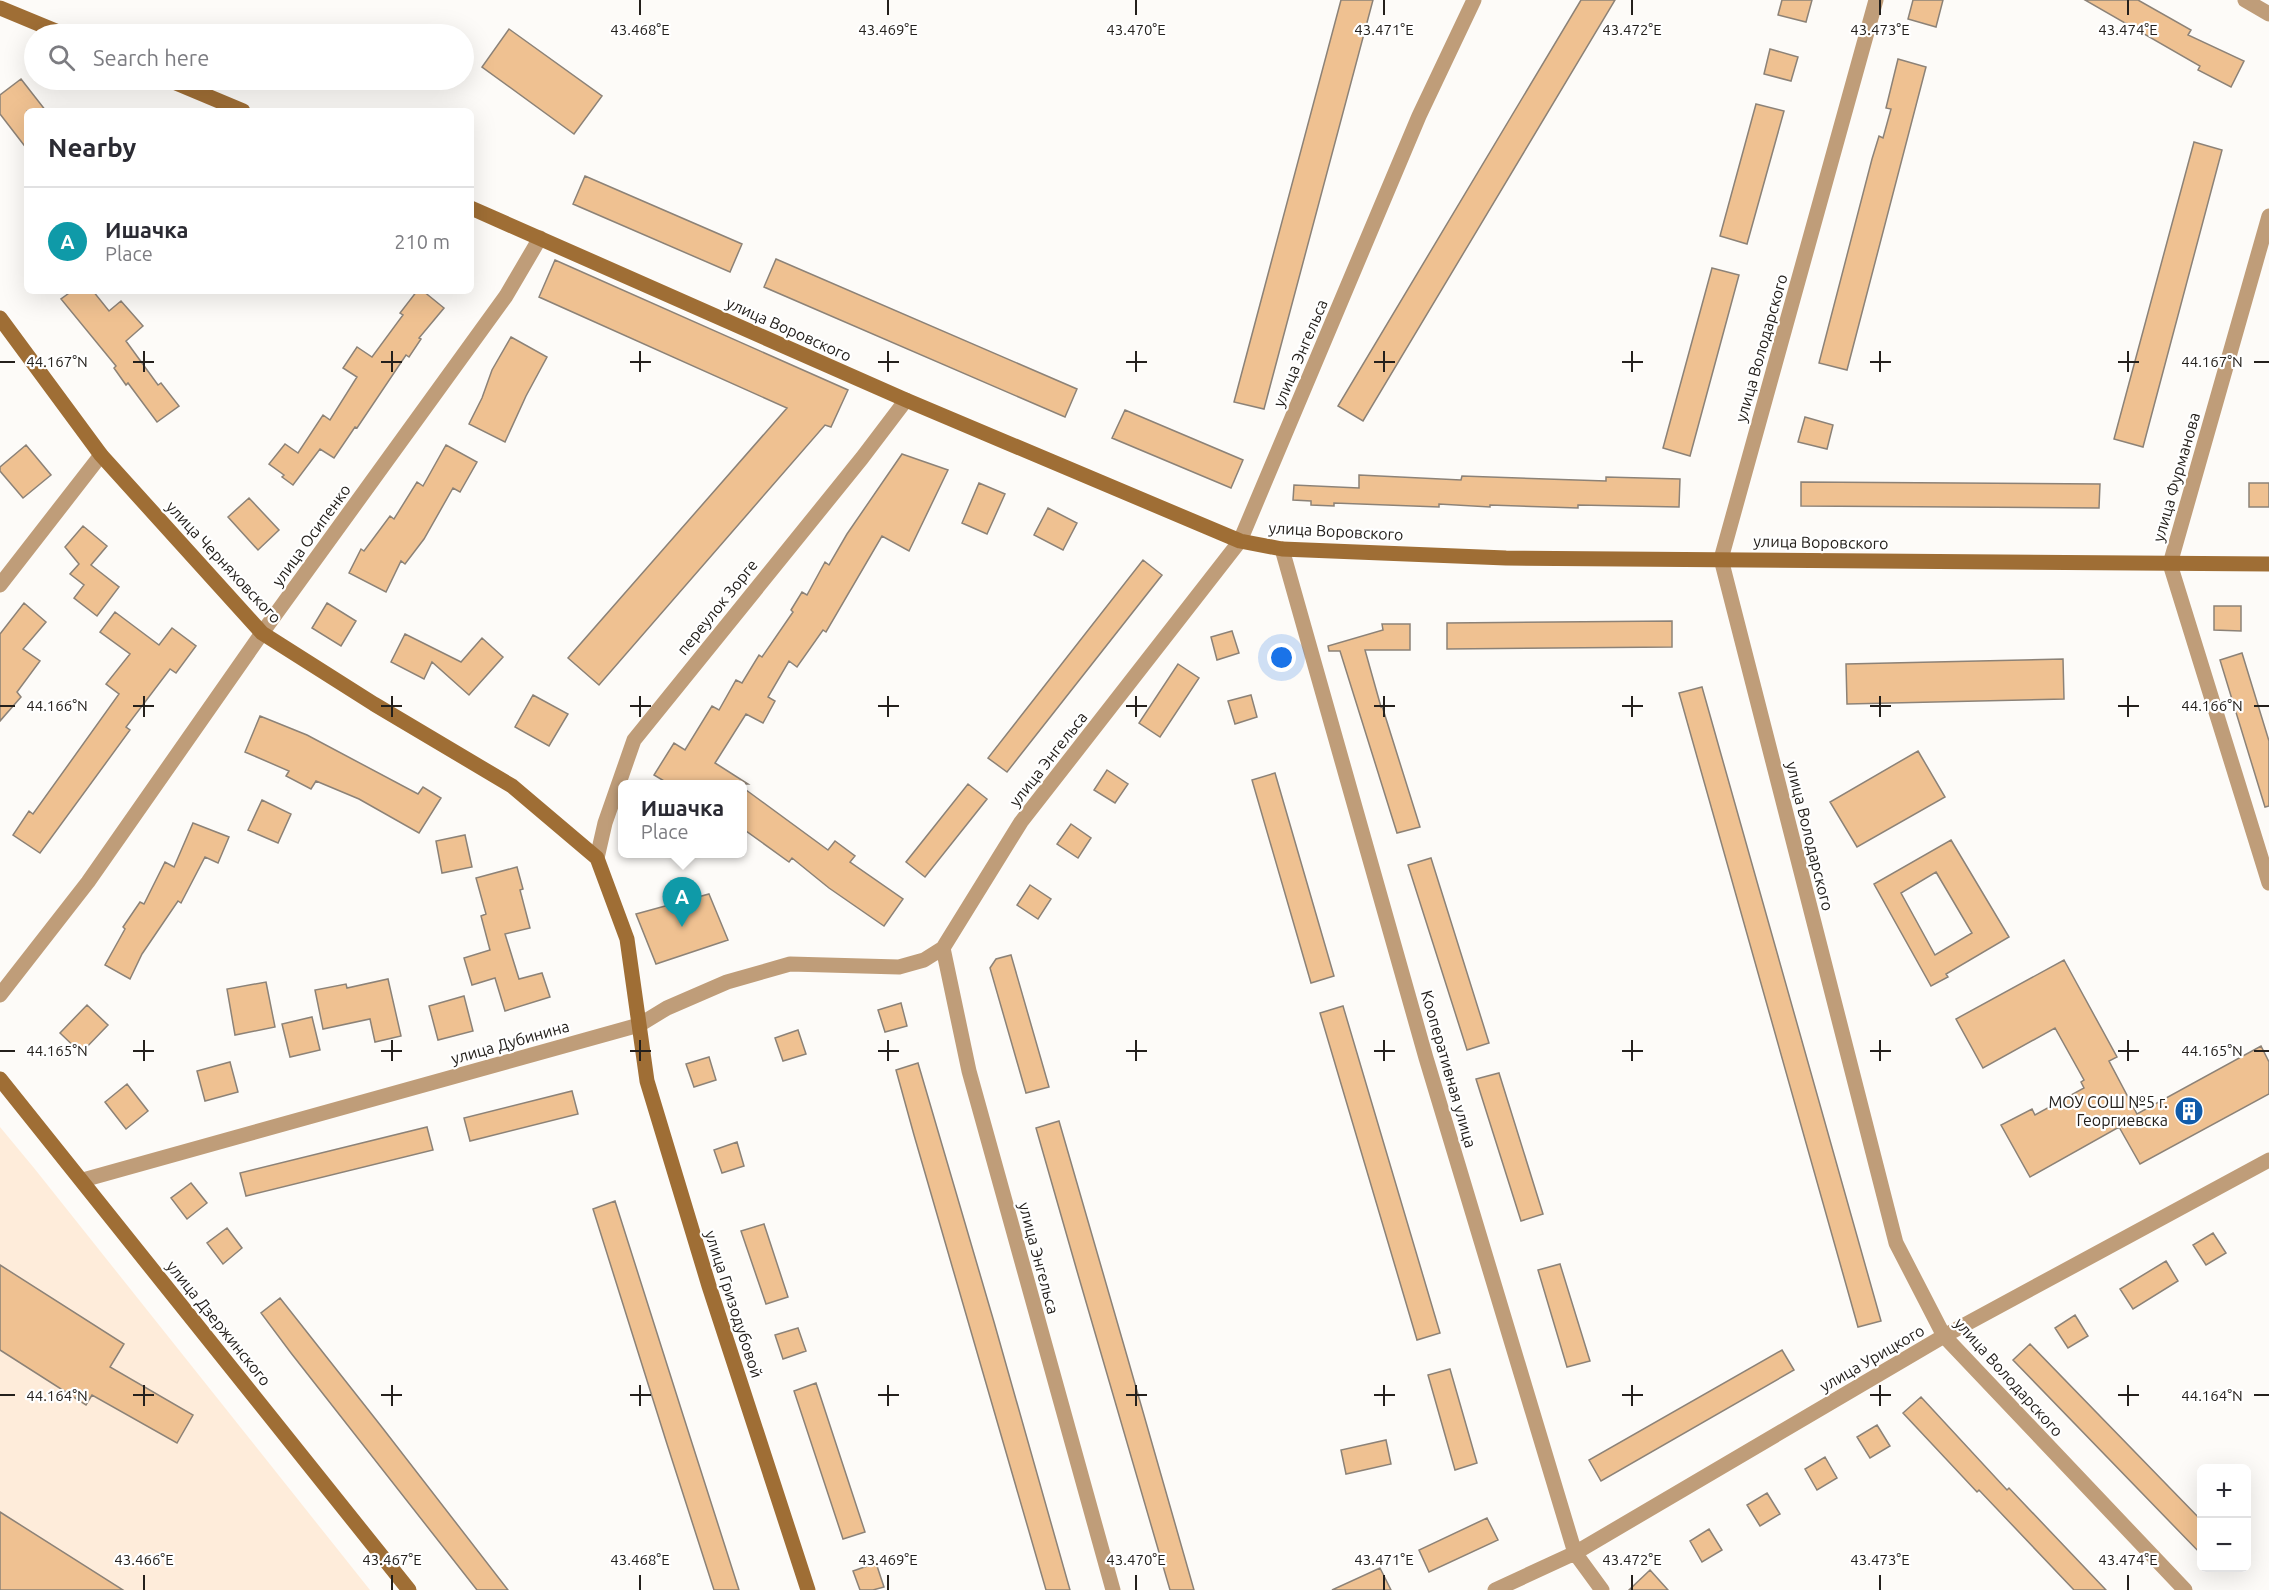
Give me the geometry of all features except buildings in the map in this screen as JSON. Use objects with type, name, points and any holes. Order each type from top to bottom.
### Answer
[{"type":"street","name":"улица Энгельса","points":[[1113,1590],[969,1071],[943,948],[1021,822],[1240,541],[1419,116],[1474,0]]},
{"type":"street","name":"улица Володарского","points":[[1876,0],[1721,559],[1896,1243],[1944,1336],[2185,1590]]},
{"type":"street","points":[[2245,0],[2269,14]]},
{"type":"street","points":[[0,8],[39,24]]},
{"type":"street","points":[[193,90],[236,108]]},
{"type":"street","name":"улица Воровского","points":[[474,209],[906,400],[1240,541],[1282,549],[1506,558],[2269,564]]},
{"type":"street","name":"улица Фурманова","points":[[2269,216],[2170,564],[2269,884]]},
{"type":"street","name":"улица Осипенко","points":[[0,995],[88,882],[262,633],[506,296],[540,237]]},
{"type":"street","name":"улица Черняховского","points":[[0,318],[101,455],[262,633],[374,704],[512,786],[597,858],[627,939],[639,1025]]},
{"type":"street","name":"переулок Зорге","points":[[620,780],[634,740],[862,458],[906,400]]},
{"type":"street","points":[[0,585],[101,455]]},
{"type":"street","name":"Кооперативная улица","points":[[1282,549],[1426,1058],[1575,1553],[1602,1590]]},
{"type":"street","name":"переулок Зорге","points":[[597,858],[605,823],[618,786]]},
{"type":"street","name":"улица Дубинина","points":[[83,1180],[639,1025],[667,1008],[727,982],[790,964],[899,967],[924,960],[943,948]]},
{"type":"street","name":"улица Гризодубовой","points":[[639,1025],[651,1093],[708,1286],[808,1590]]},
{"type":"street","name":"улица Дзержинского","points":[[0,1078],[409,1590]]},
{"type":"street","name":"улица Урицкого","points":[[1495,1590],[1575,1553],[1944,1336],[2269,1161]]},
{"type":"shaded area","points":[[0,1127],[34,1168],[370,1590],[0,1590]]},
{"type":"place","name":"Ишачка","points":[[682,927]]},
{"type":"place","name":"МОУ СОШ №5 г. Георгиевска","points":[[2189,1111]]}]
